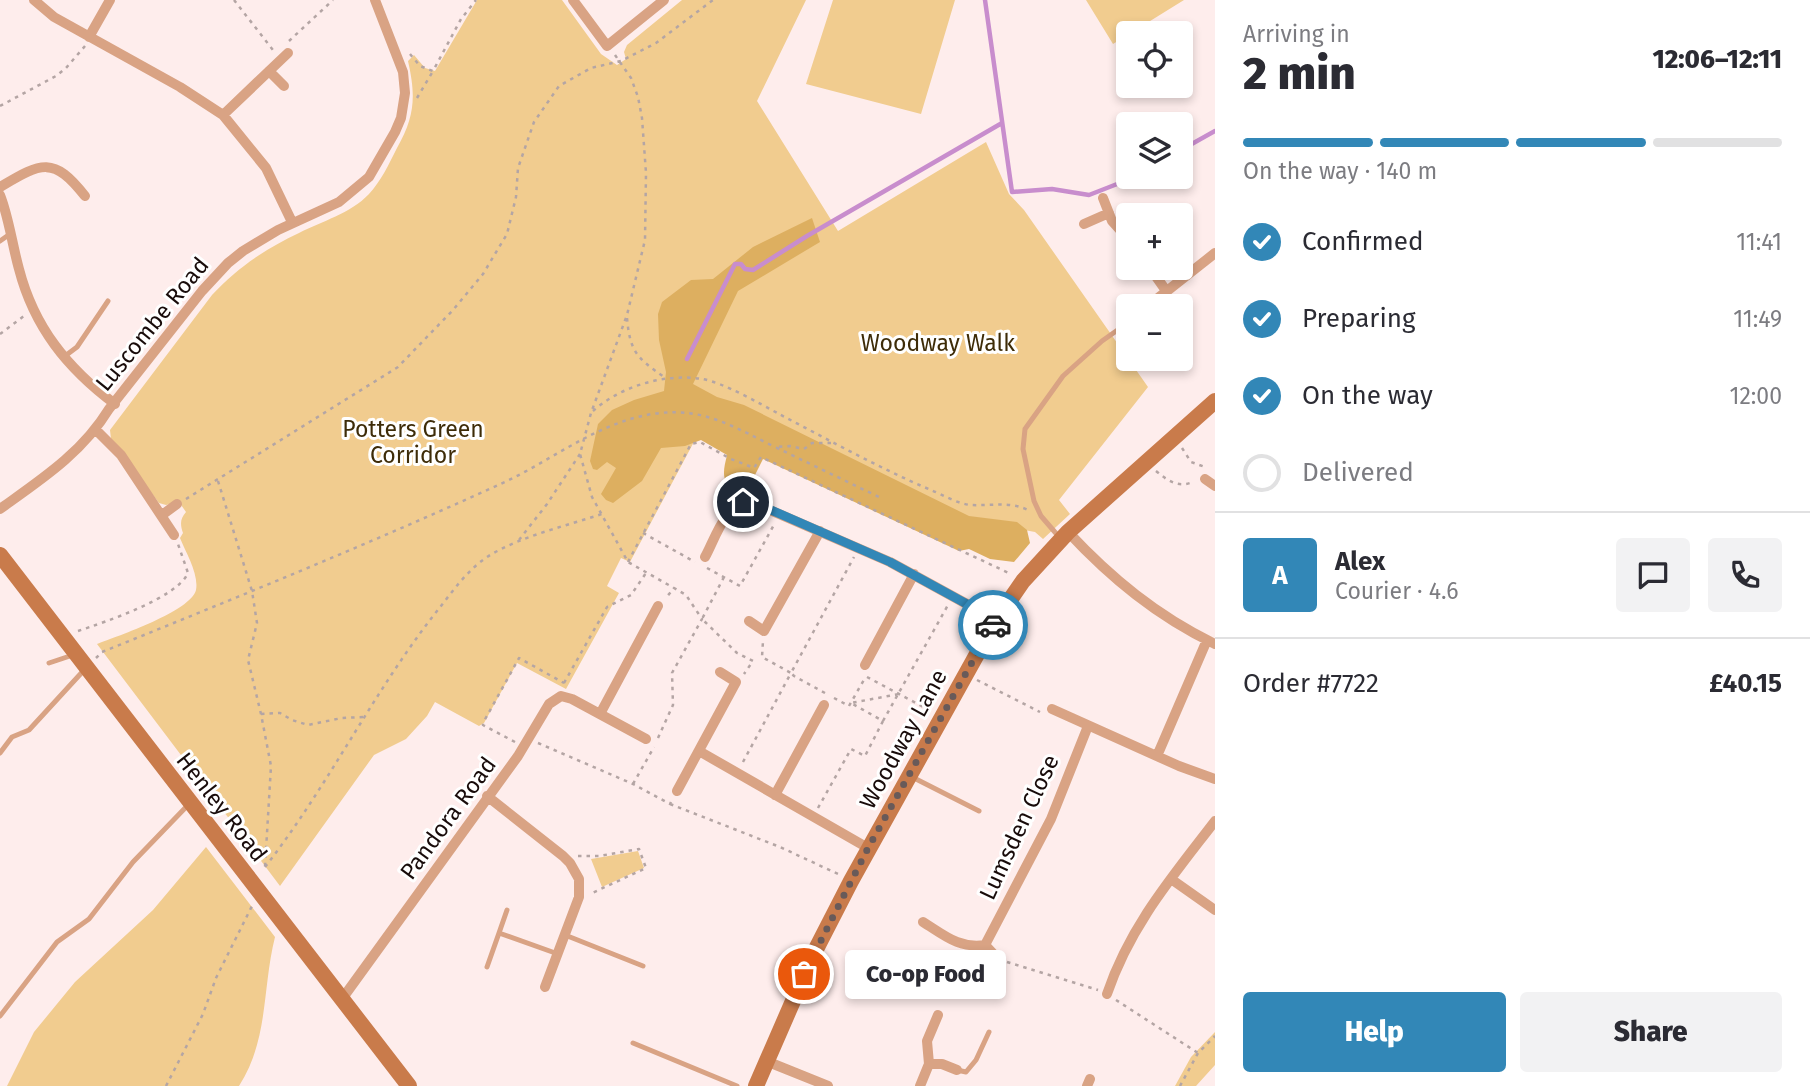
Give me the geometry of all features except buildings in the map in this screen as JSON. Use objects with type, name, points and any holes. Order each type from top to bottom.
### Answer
[{"type":"street","points":[[34,0],[54,17],[180,87],[223,116],[266,168],[292,222]]},
{"type":"street","points":[[89,37],[110,0]]},
{"type":"street","name":"Luscombe Road","points":[[0,509],[61,466],[96,430],[215,276],[243,251],[292,222],[339,202],[360,187],[373,171],[395,132],[403,107],[404,80],[375,0]]},
{"type":"street","points":[[573,0],[607,46],[664,0]]},
{"type":"street","points":[[223,116],[282,55]]},
{"type":"street","points":[[269,71],[284,86]]},
{"type":"street","points":[[0,187],[27,171],[46,166],[60,170],[85,196]]},
{"type":"street","points":[[0,195],[32,310],[63,358],[115,404]]},
{"type":"street","points":[[1103,198],[1116,225]]},
{"type":"street","points":[[1084,223],[1110,213]]},
{"type":"street","points":[[1164,294],[1215,253]]},
{"type":"street","points":[[1158,280],[1167,292]]},
{"type":"street","name":"Woodway Lane","points":[[757,1086],[813,955],[868,848],[996,620],[1050,550],[1215,401]]},
{"type":"street","points":[[96,430],[121,455],[174,535]]},
{"type":"street","points":[[1202,476],[1215,486]]},
{"type":"street","points":[[705,557],[729,513],[737,504],[749,501],[914,574],[996,620]]},
{"type":"street","points":[[162,515],[177,504]]},
{"type":"street","points":[[749,621],[764,631],[820,531]]},
{"type":"street","points":[[1065,536],[1126,589],[1169,620],[1211,642],[1157,756]]},
{"type":"street","name":"Henley Road","points":[[2,564],[63,636],[409,1086]]},
{"type":"street","points":[[865,671],[914,574]]},
{"type":"street","points":[[600,714],[659,606]]},
{"type":"street","points":[[677,790],[736,682],[719,672]]},
{"type":"street","name":"Pandora Road","points":[[342,999],[526,743],[549,704],[561,696],[572,699],[646,739]]},
{"type":"street","points":[[775,794],[824,705]]},
{"type":"street","points":[[1052,709],[1215,779]]},
{"type":"street","name":"Lumsden Close","points":[[985,945],[1051,819],[1088,726]]},
{"type":"street","points":[[699,751],[868,848]]},
{"type":"street","points":[[487,796],[563,856],[579,879],[576,905],[545,987]]},
{"type":"street","points":[[1107,994],[1139,922],[1215,821]]},
{"type":"street","points":[[1171,879],[1215,910]]},
{"type":"street","points":[[923,922],[960,944],[971,947],[985,945],[998,959]]},
{"type":"street","points":[[920,1086],[929,1064],[927,1041],[938,1015]]},
{"type":"street","points":[[766,1062],[828,1086]]},
{"type":"street","points":[[929,1064],[942,1064],[957,1070]]},
{"type":"lane","points":[[0,241],[10,234]]},
{"type":"lane","points":[[63,358],[77,347],[108,301]]},
{"type":"lane","points":[[1065,536],[1041,516],[1034,501],[1023,449],[1025,429],[1063,376],[1116,331]]},
{"type":"lane","points":[[49,663],[82,661]]},
{"type":"lane","points":[[0,753],[12,737],[29,730],[82,661]]},
{"type":"lane","points":[[909,775],[979,811]]},
{"type":"lane","points":[[0,1016],[57,942],[89,919],[132,862],[190,803]]},
{"type":"lane","points":[[487,967],[507,910]]},
{"type":"lane","points":[[499,933],[558,954]]},
{"type":"lane","points":[[565,935],[643,966]]},
{"type":"lane","points":[[957,1070],[966,1072],[976,1060],[989,1032]]},
{"type":"lane","points":[[633,1043],[737,1086]]},
{"type":"path","points":[[234,0],[282,55],[333,0]]},
{"type":"path","points":[[403,107],[415,103],[461,19],[476,0]]},
{"type":"path","points":[[177,504],[398,367],[453,310],[483,274],[506,234],[516,197],[518,168],[534,122],[559,86],[591,68],[621,61],[656,43],[713,0]]},
{"type":"path","points":[[0,106],[66,68],[85,46],[89,37]]},
{"type":"path","points":[[518,541],[547,504],[580,454],[591,413],[626,315],[645,240],[646,173],[638,97],[621,61],[607,46]]},
{"type":"path","points":[[397,55],[406,51],[420,66],[433,71]]},
{"type":"path","points":[[0,334],[32,310]]},
{"type":"path","points":[[626,315],[629,342],[639,357],[665,378]]},
{"type":"path","points":[[591,413],[603,402],[665,378],[704,379],[755,401],[904,479],[968,505],[1002,503],[1019,506],[1041,516]]},
{"type":"path","points":[[82,661],[509,480],[583,439],[636,417],[688,411],[717,419],[879,497]]},
{"type":"path","points":[[1147,461],[1173,484],[1191,484],[1202,476],[1205,467],[1186,458],[1181,446],[1173,438]]},
{"type":"path","points":[[628,562],[691,444],[700,442],[754,468],[761,457],[933,535],[1023,582]]},
{"type":"path","points":[[775,447],[804,449],[812,443],[834,443]]},
{"type":"path","points":[[580,454],[589,486],[628,562],[686,595],[702,619],[737,653],[752,661]]},
{"type":"path","points":[[218,481],[252,591],[257,622],[248,660],[271,766],[265,867],[299,823],[362,717],[419,634],[462,579],[490,555],[518,541],[602,514]]},
{"type":"path","points":[[643,533],[740,586],[780,514]]},
{"type":"path","points":[[63,636],[138,608],[185,581],[188,573],[174,535]]},
{"type":"path","points":[[737,773],[859,548]]},
{"type":"path","points":[[646,573],[631,595],[607,607],[564,683],[519,658],[483,723],[526,743],[634,784],[670,804],[780,847],[851,881]]},
{"type":"path","points":[[634,784],[673,705],[672,673],[724,577]]},
{"type":"path","points":[[659,606],[674,588]]},
{"type":"path","points":[[813,817],[850,748],[864,756],[953,596]]},
{"type":"path","points":[[762,657],[764,631]]},
{"type":"path","points":[[736,682],[746,673],[752,661],[762,657],[849,706],[851,703],[899,694]]},
{"type":"path","points":[[851,703],[865,671],[899,694],[941,716]]},
{"type":"path","points":[[965,674],[1043,714],[1052,709]]},
{"type":"path","points":[[851,703],[883,721]]},
{"type":"path","points":[[261,714],[280,713],[308,725],[362,717]]},
{"type":"path","points":[[670,804],[677,790]]},
{"type":"path","points":[[563,856],[590,857],[639,849],[646,868],[601,889],[576,905]]},
{"type":"path","points":[[166,1086],[203,1014],[216,978],[250,907],[258,901]]},
{"type":"path","points":[[1180,1086],[1198,1053],[1215,1036]]},
{"type":"green space","name":"Potters Green Corridor","points":[[477,0],[562,0],[601,54],[617,65],[626,59],[624,52],[627,45],[682,0],[806,0],[757,101],[838,231],[986,142],[1009,194],[1024,210],[1116,341],[1116,371],[1137,371],[1148,387],[1059,500],[1070,514],[1043,539],[1035,532],[965,519],[696,438],[630,562],[621,558],[607,586],[619,593],[566,689],[517,663],[484,723],[479,726],[435,702],[427,716],[406,739],[374,755],[280,886],[97,644],[168,614],[191,598],[196,590],[194,570],[180,538],[183,533],[182,519],[186,512],[179,502],[166,505],[159,503],[111,439],[110,430],[212,295],[231,276],[275,246],[353,207],[373,189],[403,137],[410,116],[413,95],[408,61],[414,55],[425,68],[435,71]]},
{"type":"green space","points":[[833,0],[955,0],[921,114],[806,84]]},
{"type":"green space","points":[[1086,0],[1184,0],[1150,21],[1116,21],[1116,42],[1113,44]]},
{"type":"green space","points":[[206,847],[275,937],[260,1032],[249,1068],[239,1086],[7,1086],[34,1032],[75,982],[153,910]]},
{"type":"green space","points":[[638,851],[644,868],[602,887],[591,859]]},
{"type":"green space","points":[[1215,1032],[1215,1065],[1196,1086],[1175,1086],[1191,1057]]},
{"type":"shaded area","points":[[812,218],[820,242],[738,291],[693,384],[717,397],[744,405],[969,516],[1017,522],[1027,530],[1030,543],[1014,562],[990,559],[969,549],[959,551],[763,459],[747,491],[738,493],[728,485],[724,477],[727,455],[701,440],[685,446],[661,448],[642,481],[613,503],[601,494],[616,468],[607,462],[597,470],[593,469],[590,461],[598,424],[612,410],[664,391],[666,372],[659,340],[658,314],[662,302],[691,280],[713,279],[753,247]]},
{"type":"waterway","points":[[985,0],[1012,192],[1052,189],[1089,195],[1116,184]]},
{"type":"waterway","points":[[687,359],[735,264],[753,270],[1002,123]]},
{"type":"waterway","points":[[1193,143],[1215,131]]},
{"type":"way so far","points":[[804,974],[868,848],[993,625]]},
{"type":"place","name":"Co-op Food","points":[[804,974]]},
{"type":"route","points":[[743,502],[755,503],[890,562],[996,620],[993,625]]},
{"type":"park label","name":"Woodway Walk","points":[[938,343]]}]
